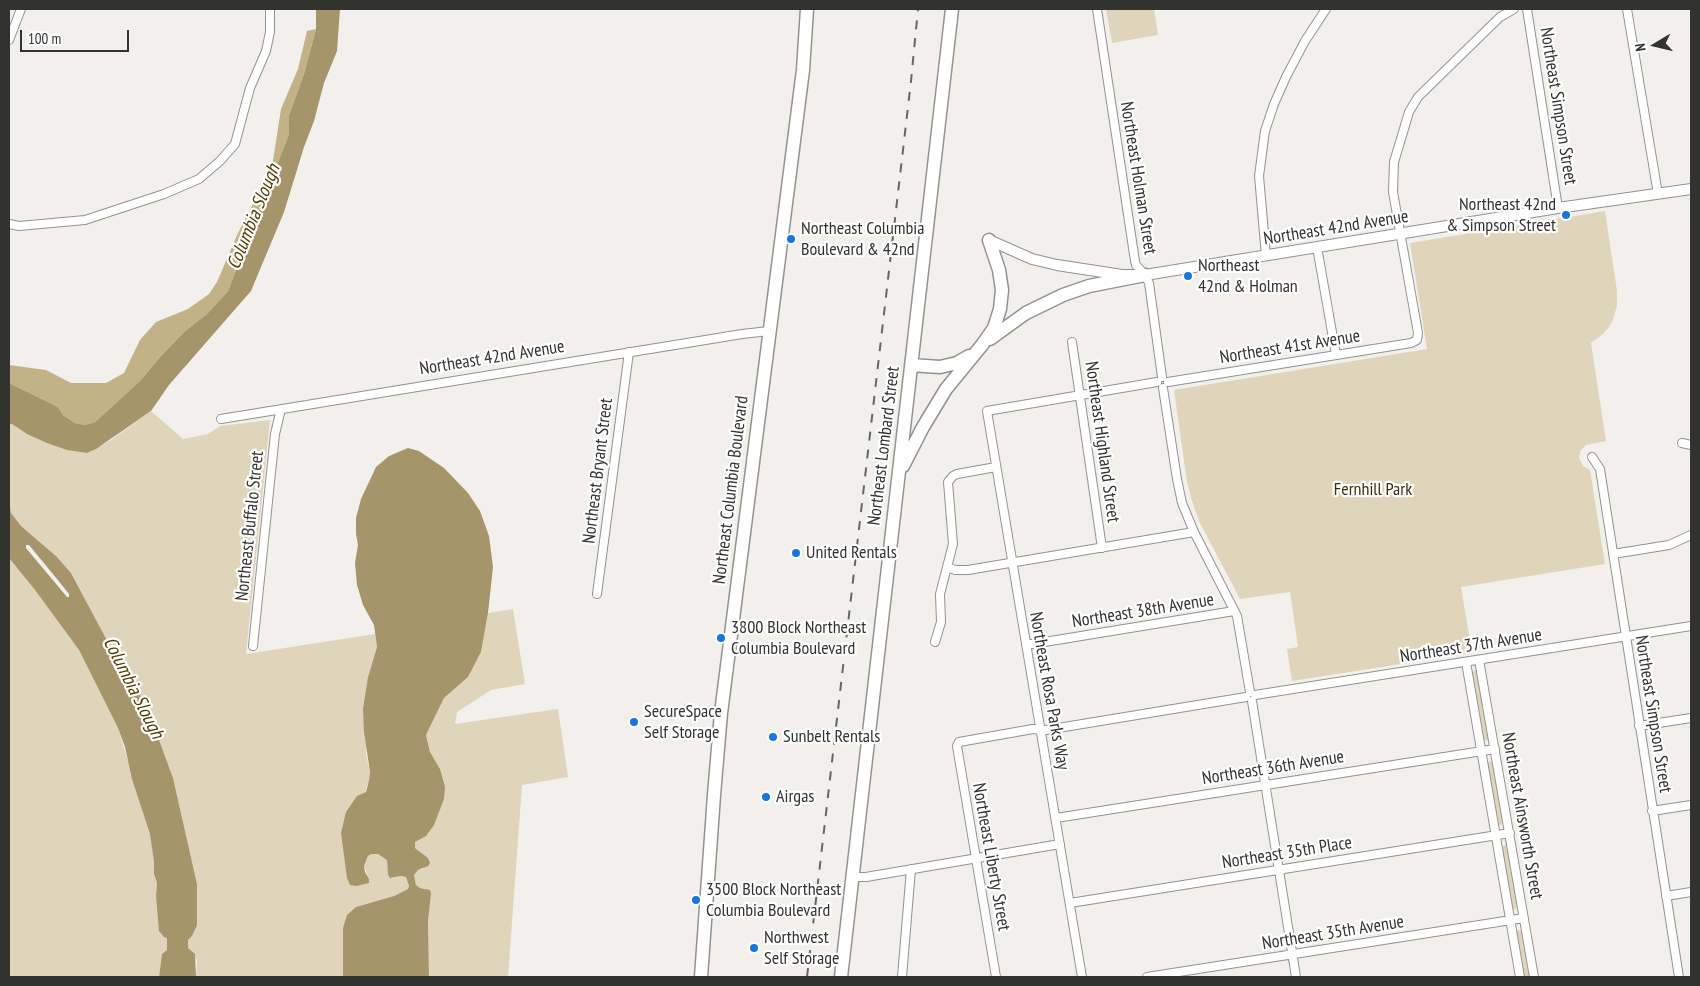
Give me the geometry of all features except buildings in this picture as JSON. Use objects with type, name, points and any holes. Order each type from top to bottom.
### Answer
[{"type":"main road","name":"Northeast Columbia Boulevard","points":[[701,977],[721,714],[803,70],[807,9]]},
{"type":"main road","name":"Northeast Lombard Street","points":[[841,977],[952,9]]},
{"type":"main road","points":[[899,474],[923,427],[946,389],[994,328],[1002,300],[1002,290],[999,270],[989,240]]},
{"type":"main road","points":[[911,365],[934,367],[949,365],[968,357],[1013,321],[1056,298],[1089,286],[1145,275]]},
{"type":"street","points":[[9,40],[21,9]]},
{"type":"street","points":[[9,224],[19,226],[84,220],[173,190],[199,179],[220,161],[235,144],[250,88],[266,52],[270,32],[270,9]]},
{"type":"street","name":"Northeast Holman Street","points":[[1097,9],[1135,260],[1136,265],[1149,283],[1179,494],[1185,513],[1234,611],[1240,627],[1296,977]]},
{"type":"street","points":[[1266,256],[1259,176],[1265,131],[1286,77],[1305,41],[1326,9]]},
{"type":"street","points":[[1400,234],[1393,192],[1393,171],[1404,128],[1413,105],[1425,89],[1500,17],[1514,9]]},
{"type":"street","name":"Northeast Simpson Street","points":[[1528,9],[1558,208]]},
{"type":"street","points":[[1627,9],[1658,194]]},
{"type":"street","name":"Northeast 42nd Avenue","points":[[989,240],[1032,259],[1058,265],[1122,274],[1145,275],[1558,208],[1691,189]]},
{"type":"street","name":"Northeast 41st Avenue","points":[[986,411],[1411,343],[1417,340],[1418,333],[1400,234]]},
{"type":"street","points":[[1317,247],[1336,355]]},
{"type":"street","name":"Northeast 42nd Avenue","points":[[221,419],[757,331],[769,331]]},
{"type":"street","name":"Northeast Highland Street","points":[[1072,342],[1102,548]]},
{"type":"street","name":"Northeast Bryant Street","points":[[597,594],[629,352]]},
{"type":"street","name":"Northeast Buffalo Street","points":[[253,646],[275,434],[281,409]]},
{"type":"street","name":"Northeast Rosa Parks Way","points":[[986,411],[1082,977]]},
{"type":"street","points":[[1682,443],[1691,446]]},
{"type":"street","name":"Northeast Simpson Street","points":[[1592,457],[1600,469],[1678,977]]},
{"type":"street","points":[[935,642],[941,622],[940,594],[952,552],[953,536],[948,482],[957,474],[996,467]]},
{"type":"street","points":[[948,567],[955,570],[968,570],[1194,532]]},
{"type":"street","points":[[1613,554],[1669,545],[1691,535]]},
{"type":"street","name":"Northeast 38th Avenue","points":[[1026,645],[1234,611]]},
{"type":"street","name":"Northeast 37th Avenue","points":[[959,742],[1691,626]]},
{"type":"street","name":"Northeast Ainsworth Street","points":[[1480,660],[1534,977]]},
{"type":"street","name":"Northeast Ainsworth Street","points":[[1466,662],[1520,977]]},
{"type":"street","points":[[1639,726],[1691,718]]},
{"type":"street","name":"Northeast Liberty Street","points":[[959,742],[957,746],[996,977]]},
{"type":"street","name":"Northeast 36th Avenue","points":[[1056,818],[1495,749]]},
{"type":"street","points":[[1652,811],[1691,805]]},
{"type":"street","name":"Northeast 35th Place","points":[[1070,903],[1510,833]]},
{"type":"street","points":[[852,877],[866,877],[1060,844]]},
{"type":"street","points":[[902,977],[911,869]]},
{"type":"street","points":[[1666,896],[1691,892]]},
{"type":"street","name":"Northeast 35th Avenue","points":[[1147,977],[1524,918]]},
{"type":"green space","points":[[1106,9],[1154,9],[1158,35],[1112,43]]},
{"type":"green space","name":"Fernhill Park","points":[[1605,211],[1617,291],[1617,305],[1609,327],[1591,343],[1606,441],[1586,445],[1581,450],[1579,458],[1583,466],[1590,470],[1605,564],[1461,587],[1472,653],[1292,681],[1287,649],[1298,647],[1290,592],[1240,599],[1199,521],[1191,498],[1174,390],[1427,349],[1410,243]]},
{"type":"green space","points":[[151,411],[183,439],[208,434],[220,426],[270,420],[246,654],[375,634],[377,647],[368,677],[366,755],[370,772],[369,780],[344,858],[368,876],[364,866],[368,857],[372,854],[378,854],[387,860],[388,871],[392,878],[406,877],[409,886],[408,889],[394,896],[356,907],[343,928],[343,977],[196,977],[197,960],[188,948],[188,940],[192,936],[197,884],[173,778],[150,715],[133,679],[110,646],[71,573],[56,556],[21,526],[11,513],[9,501],[9,424],[27,434],[87,453],[111,440]]},
{"type":"green space","points":[[9,558],[79,650],[118,728],[151,837],[154,874],[157,883],[156,896],[167,938],[167,950],[162,954],[159,977],[9,977]]},
{"type":"green space","points":[[513,609],[525,684],[491,690],[457,712],[455,724],[558,709],[568,777],[522,785],[508,977],[429,977],[428,921],[431,894],[424,888],[416,885],[414,875],[418,870],[423,869],[428,858],[415,848],[415,842],[418,839],[440,769],[430,752],[426,735],[444,698],[468,677],[481,652],[488,613]]},
{"type":"green space","points":[[1475,670],[1479,672],[1489,739],[1486,741],[1482,738],[1472,673]]},
{"type":"green space","points":[[1490,761],[1495,763],[1504,821],[1500,825],[1498,825],[1486,764]]},
{"type":"green space","points":[[1505,845],[1509,846],[1518,906],[1514,910],[1512,910],[1500,848]]},
{"type":"green space","points":[[1518,930],[1522,931],[1531,977],[1522,977],[1515,933]]},
{"type":"shaded area","points":[[316,29],[304,74],[289,115],[289,134],[228,291],[207,314],[185,331],[140,381],[95,422],[85,425],[75,423],[63,415],[58,407],[9,383],[9,365],[46,370],[71,383],[106,383],[124,373],[140,340],[156,322],[188,309],[209,294],[217,282],[238,233],[272,167],[281,109],[298,69],[307,31]]},
{"type":"water","points":[[316,9],[340,9],[337,51],[324,83],[314,121],[284,212],[251,291],[169,385],[151,411],[96,449],[87,453],[67,450],[47,443],[9,424],[9,383],[58,407],[63,415],[75,423],[85,425],[95,422],[140,381],[185,331],[207,314],[228,291],[289,134],[289,115],[304,74],[316,29]]},
{"type":"water","points":[[408,448],[419,451],[444,468],[468,493],[480,511],[489,536],[493,567],[488,613],[481,652],[468,677],[444,698],[426,735],[430,752],[440,769],[445,787],[444,799],[434,825],[426,836],[415,842],[415,848],[428,858],[430,863],[428,866],[418,870],[414,875],[416,885],[430,890],[431,894],[428,921],[429,977],[343,977],[343,928],[347,915],[356,907],[394,896],[408,889],[409,886],[406,877],[390,878],[387,860],[378,854],[368,856],[364,866],[369,883],[356,886],[350,885],[347,878],[341,833],[346,812],[357,796],[366,792],[369,780],[370,772],[364,732],[363,709],[368,677],[377,647],[374,625],[363,605],[357,585],[355,563],[358,545],[356,518],[361,499],[376,467],[389,456]]},
{"type":"water","name":"Columbia Slough","points":[[9,501],[11,513],[21,526],[56,556],[71,573],[110,646],[133,679],[150,715],[173,778],[197,884],[197,925],[188,940],[188,948],[195,954],[196,977],[159,977],[162,954],[167,950],[167,938],[159,931],[156,896],[157,883],[154,874],[150,834],[132,779],[125,747],[118,728],[79,650],[9,558]],"holes":[[[26,545],[29,545],[69,594],[69,597],[67,597],[26,548]]]},
{"type":"railway","points":[[807,977],[918,9]]},
{"type":"place","name":"Northeast 42nd & Simpson Street","points":[[1566,215]]},
{"type":"place","name":"Northeast Columbia Boulevard & 42nd","points":[[791,239]]},
{"type":"place","name":"Northeast 42nd & Holman","points":[[1188,276]]},
{"type":"place","name":"United Rentals","points":[[796,553]]},
{"type":"place","name":"3800 Block Northeast Columbia Boulevard","points":[[721,638]]},
{"type":"place","name":"SecureSpace Self Storage","points":[[634,722]]},
{"type":"place","name":"Sunbelt Rentals","points":[[773,737]]},
{"type":"place","name":"Airgas","points":[[766,797]]},
{"type":"place","name":"3500 Block Northeast Columbia Boulevard","points":[[696,900]]},
{"type":"place","name":"Northwest Self Storage","points":[[754,948]]}]
